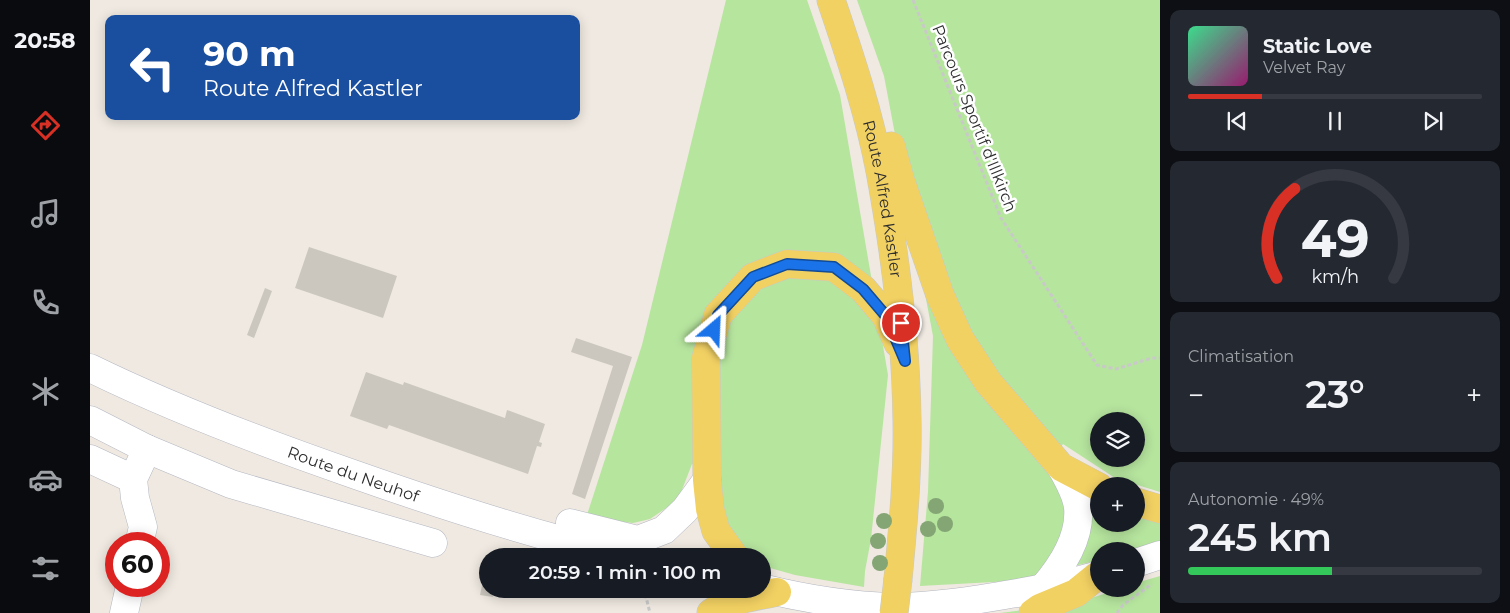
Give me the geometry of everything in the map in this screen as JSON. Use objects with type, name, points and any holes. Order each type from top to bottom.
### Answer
[{"type":"main road","name":"Route Alfred Kastler","points":[[832,0],[857,78],[880,170],[895,267],[905,361],[907,422],[902,533],[894,613]]},
{"type":"main road","points":[[832,0],[854,38],[872,82],[885,121],[900,179],[940,295],[960,339],[988,382],[1061,467],[1090,482]]},
{"type":"main road","points":[[728,548],[716,531],[710,509],[707,480],[706,358],[718,315],[753,277],[787,264],[834,267],[863,289],[886,316],[905,361]]},
{"type":"main road","points":[[1145,505],[1160,509]]},
{"type":"main road","points":[[1038,601],[1040,608],[1076,593],[1090,582]]},
{"type":"main road","points":[[711,613],[723,605],[743,598]]},
{"type":"street","name":"Route du Neuhof","points":[[90,368],[165,402],[301,456],[403,492],[594,548]]},
{"type":"street","points":[[90,420],[147,449],[231,484],[433,543]]},
{"type":"street","points":[[141,532],[142,527],[135,498],[133,479],[147,449]]},
{"type":"street","points":[[90,459],[133,479]]},
{"type":"street","points":[[771,588],[810,599],[856,605],[895,607],[1038,601],[1060,569],[1076,528],[1078,507],[1071,486],[1061,467]]},
{"type":"street","points":[[539,533],[569,522],[638,540],[664,530],[685,510],[707,480]]},
{"type":"street","points":[[1145,560],[1160,555]]},
{"type":"street","points":[[124,613],[128,597]]},
{"type":"path","name":"Parcours Sportif d'Illkirch","points":[[913,0],[1001,218],[1097,365],[1116,369],[1152,358],[1160,358]]},
{"type":"path","points":[[1118,613],[1123,605],[1152,584],[1160,581]]},
{"type":"path","points":[[646,598],[650,613]]},
{"type":"green space","points":[[726,0],[807,0],[840,95],[888,375],[871,539],[864,587],[795,575],[771,568],[771,548],[739,548],[730,538],[720,510],[720,467],[692,464],[678,500],[650,519],[633,523],[586,518],[642,345]]},
{"type":"green space","points":[[857,0],[1160,0],[1160,492],[1145,487],[1145,477],[1113,477],[1098,467],[1145,467],[1145,412],[1090,412],[1090,462],[1063,444],[1050,464],[1090,489],[1090,532],[1145,532],[1145,514],[1160,517],[1160,543],[1145,547],[1145,542],[1090,542],[1090,562],[1012,581],[920,586],[928,492],[933,336],[884,76]]},
{"type":"green space","points":[[1160,576],[1160,613],[1000,613],[1076,603],[1094,597],[1145,597],[1145,580]]},
{"type":"building","points":[[309,247],[397,276],[383,318],[295,288]]},
{"type":"building","points":[[265,288],[272,291],[254,338],[247,335]]},
{"type":"building","points":[[576,338],[632,357],[585,499],[572,494],[613,366],[571,352]]},
{"type":"building","points":[[366,372],[403,385],[404,382],[505,418],[507,410],[545,424],[539,442],[542,443],[541,447],[537,446],[528,474],[389,425],[387,429],[350,416]]},
{"type":"route","points":[[714,330],[718,315],[753,277],[787,264],[834,267],[863,289],[886,316],[905,361],[901,323]]}]
